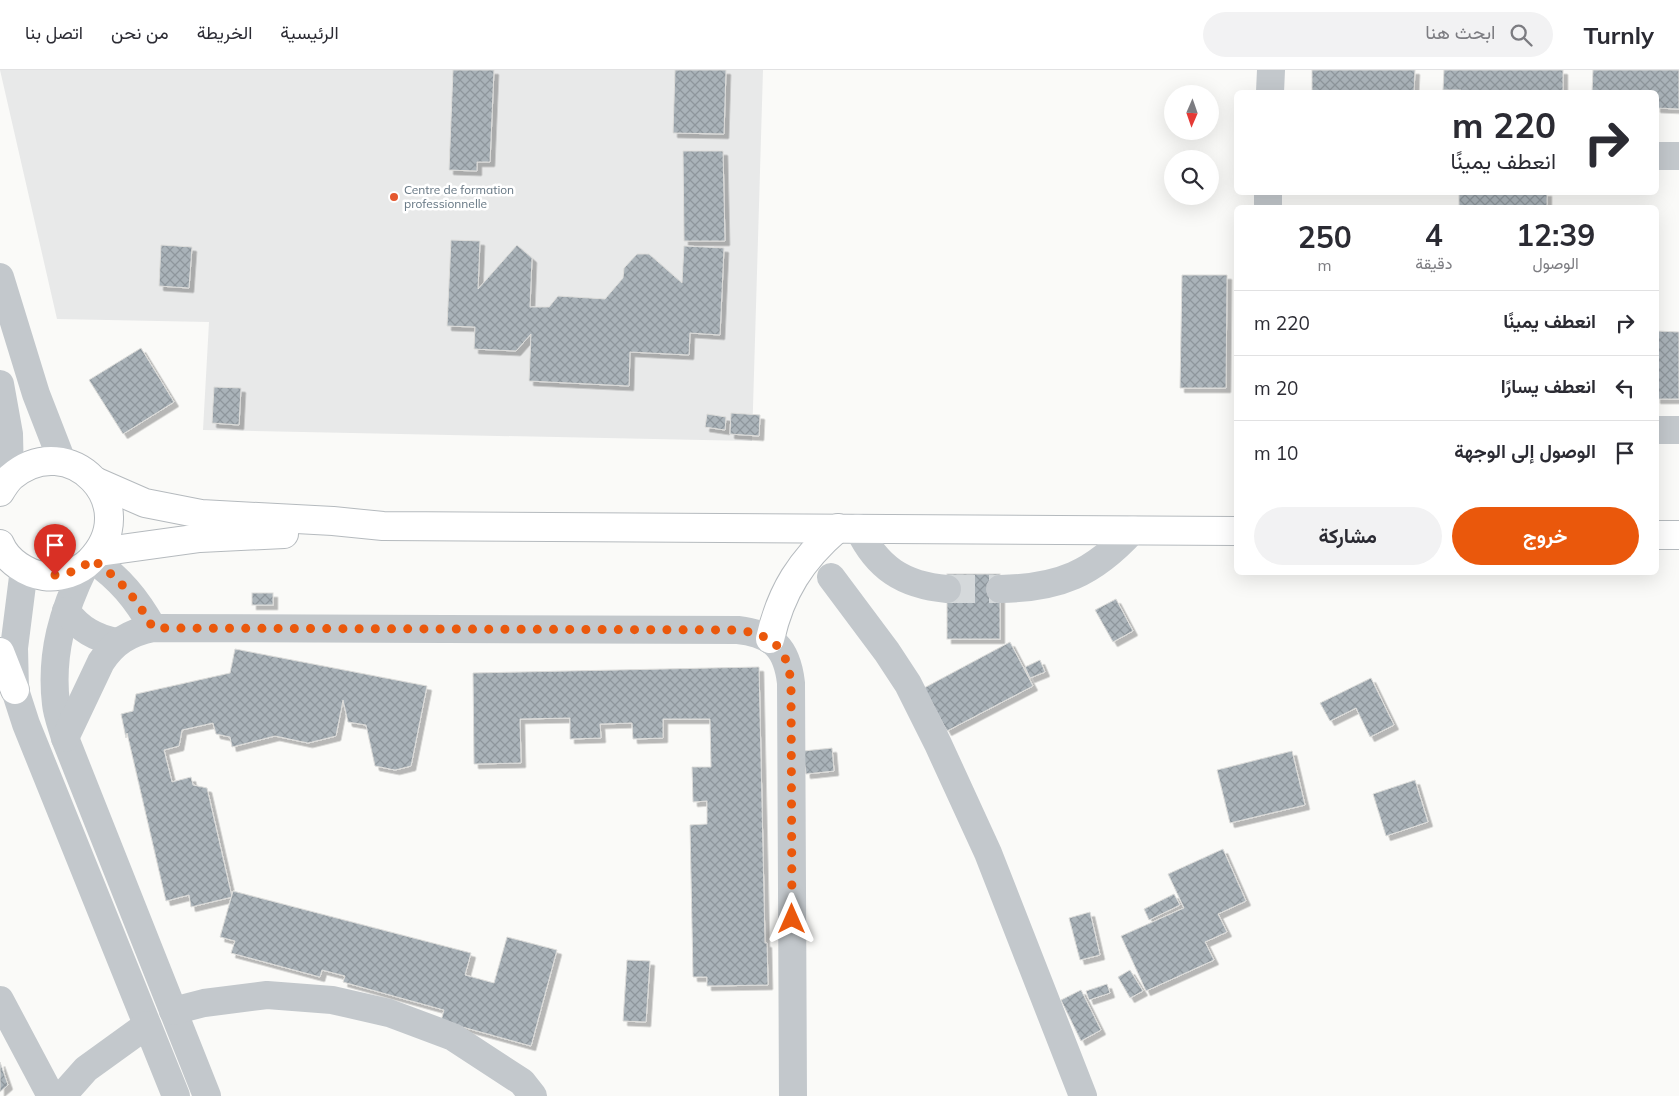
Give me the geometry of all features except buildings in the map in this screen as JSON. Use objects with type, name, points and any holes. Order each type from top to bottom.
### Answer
[{"type":"main road","points":[[5,485],[24,467],[41,462],[62,461],[88,473],[97,482],[106,499],[110,517],[107,536],[92,559]]},
{"type":"main road","points":[[97,482],[146,503],[200,514],[333,521],[383,526],[1234,531]]},
{"type":"main road","points":[[0,546],[11,560],[24,569],[44,576],[66,574],[92,559],[200,538],[335,532],[383,526]]},
{"type":"main road","points":[[770,639],[775,618],[793,577],[811,553],[848,528]]},
{"type":"main road","points":[[1659,535],[1679,535]]},
{"type":"main road","points":[[0,652],[15,690]]},
{"type":"street","points":[[1270,90],[1271,70]]},
{"type":"street","points":[[1659,156],[1679,156]]},
{"type":"street","points":[[0,277],[36,394],[62,461]]},
{"type":"street","points":[[0,384],[9,434],[5,485]]},
{"type":"street","points":[[1659,430],[1679,430]]},
{"type":"street","points":[[848,528],[878,561],[893,573],[910,582],[928,588],[947,589]]},
{"type":"street","points":[[1000,589],[1026,589],[1074,576],[1096,564],[1116,549],[1133,530]]},
{"type":"street","points":[[153,628],[127,589],[111,573],[92,559],[73,591],[60,626],[55,664],[56,706],[65,738],[207,1096]]},
{"type":"street","points":[[24,569],[14,648],[15,690],[26,724],[176,1096]]},
{"type":"street","points":[[831,577],[887,652],[908,684],[938,744],[988,854],[1083,1096]]},
{"type":"street","points":[[66,611],[73,621],[93,636],[117,642]]},
{"type":"street","points":[[65,738],[101,662],[117,642],[140,631],[153,628],[738,630],[755,632],[770,639],[782,651],[789,666],[791,683],[793,1096]]},
{"type":"street","points":[[0,715],[26,724]]},
{"type":"street","points":[[173,1011],[204,1003],[267,995],[332,1000],[389,1013],[453,1037],[522,1082],[533,1096]]},
{"type":"street","points":[[0,1000],[51,1096]]},
{"type":"street","points":[[62,1096],[86,1069],[147,1025]]},
{"type":"shaded area","name":"Centre de formation professionnelle","points":[[0,70],[763,70],[752,441],[203,430],[209,322],[57,319]]},
{"type":"tunnel","points":[[947,589],[1000,589]]},
{"type":"place","name":"Centre de formation professionnelle","points":[[394,197]]},
{"type":"route","points":[[55,575],[66,574],[85,566],[92,559],[111,573],[127,589],[153,628],[738,630],[755,632],[770,639],[782,651],[789,666],[791,683],[792,919]]}]
